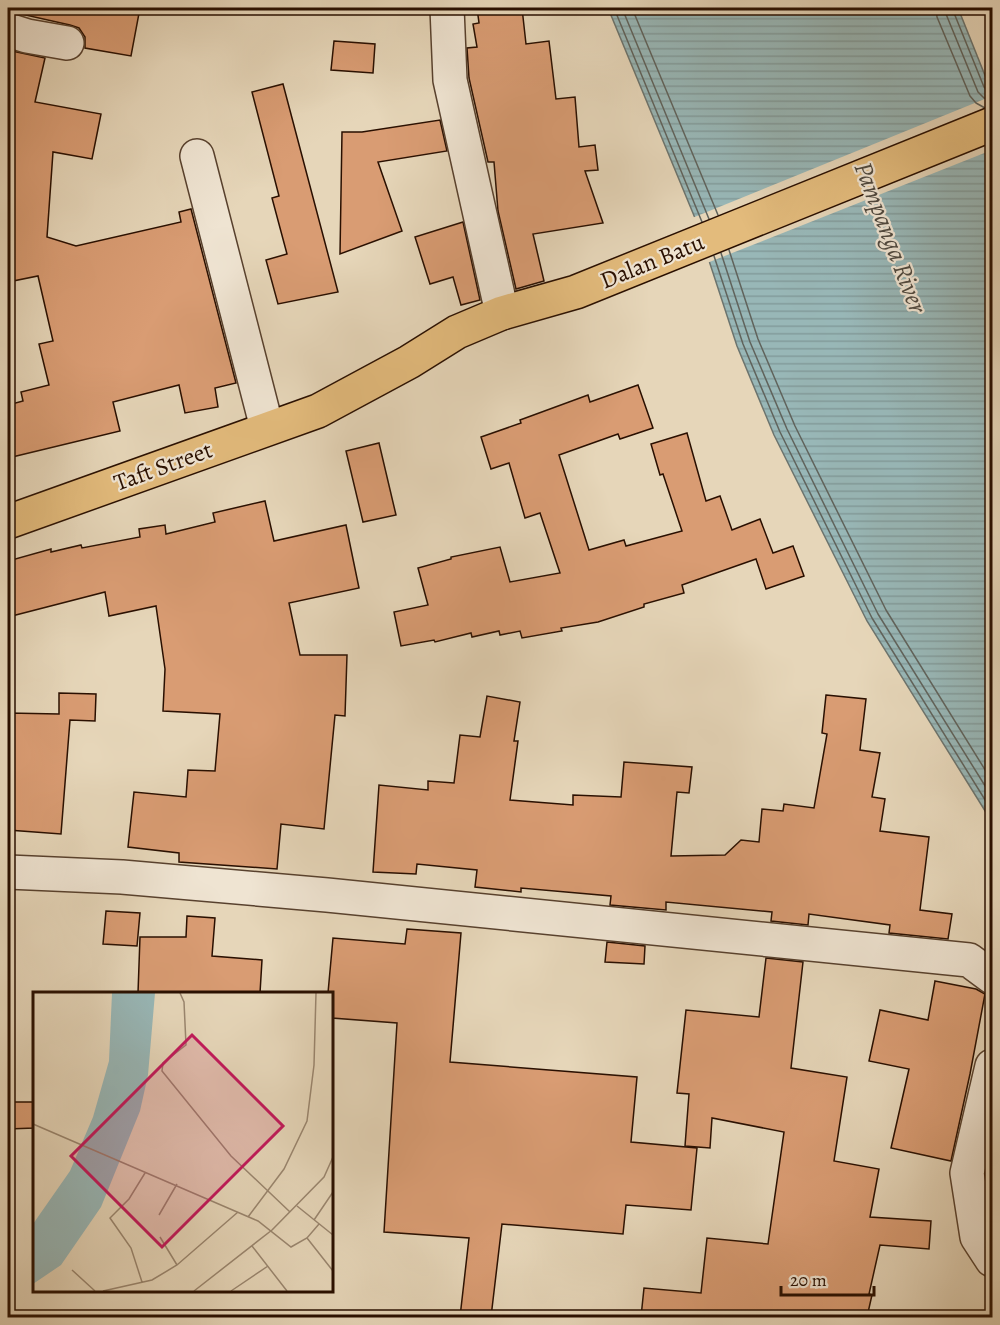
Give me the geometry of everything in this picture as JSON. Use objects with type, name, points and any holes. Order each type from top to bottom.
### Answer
[{"type":"main road","name":"Dalan Batu","points":[[318,411],[409,362],[457,332],[502,313],[576,292],[993,124]]},
{"type":"main road","name":"Taft Street","points":[[8,522],[318,411]]},
{"type":"street","points":[[447,8],[450,80],[502,313]]},
{"type":"street","points":[[8,30],[67,43]]},
{"type":"street","points":[[197,156],[267,429]]},
{"type":"street","points":[[8,872],[122,877],[316,894],[969,960],[993,976]]},
{"type":"street","points":[[993,1066],[967,1173],[977,1237],[993,1260]]},
{"type":"water","name":"Pampanga River","points":[[608,8],[958,8],[992,93],[992,822],[867,621],[774,435],[737,346],[695,218]]},
{"type":"pier","points":[[992,96],[992,150],[707,263],[692,218]]},
{"type":"building","points":[[22,8],[140,8],[131,56],[85,48],[85,37],[79,28],[21,14]]},
{"type":"building","points":[[477,8],[522,8],[526,44],[549,41],[556,99],[575,97],[579,147],[595,145],[598,170],[585,171],[603,223],[533,234],[544,281],[516,289],[498,211],[494,162],[488,162],[469,78],[467,48],[477,47],[473,24],[479,23]]},
{"type":"building","points":[[334,41],[375,44],[373,73],[331,70]]},
{"type":"building","points":[[12,51],[45,58],[35,102],[101,114],[92,159],[53,152],[47,237],[76,246],[181,222],[179,212],[191,209],[236,383],[215,388],[218,407],[185,413],[179,385],[113,402],[120,431],[8,458],[8,405],[23,401],[21,392],[49,385],[39,344],[53,341],[38,276],[8,282],[8,197],[12,146],[8,146],[8,117],[13,79],[8,78],[8,69]]},
{"type":"building","points":[[283,84],[338,292],[278,304],[266,260],[287,254],[272,198],[279,196],[252,92]]},
{"type":"building","points":[[440,120],[447,151],[378,162],[402,231],[340,254],[342,132],[362,132]]},
{"type":"building","points":[[463,222],[480,300],[461,305],[453,277],[430,284],[415,237]]},
{"type":"building","points":[[638,385],[653,428],[620,439],[618,434],[559,455],[589,550],[624,540],[626,546],[682,531],[663,474],[660,475],[651,444],[687,433],[706,501],[720,496],[732,530],[760,519],[773,553],[793,546],[804,576],[766,589],[756,559],[682,585],[684,593],[644,604],[644,607],[598,622],[561,628],[562,631],[522,638],[520,631],[500,635],[499,631],[472,637],[471,633],[435,642],[434,640],[401,646],[394,612],[428,605],[418,568],[451,559],[451,557],[500,547],[510,582],[560,573],[540,513],[525,518],[509,463],[491,469],[481,437],[588,395],[590,402]]},
{"type":"building","points":[[379,443],[396,515],[363,522],[346,451]]},
{"type":"building","points":[[265,501],[274,541],[346,525],[359,588],[289,603],[300,655],[347,655],[345,716],[335,715],[324,829],[281,824],[277,869],[179,862],[179,853],[128,847],[134,792],[186,797],[188,770],[215,771],[220,714],[163,711],[165,669],[156,606],[109,616],[105,592],[8,617],[8,561],[51,549],[51,552],[81,545],[82,548],[140,537],[139,529],[165,525],[166,534],[215,522],[213,513]]},
{"type":"building","points":[[59,693],[96,694],[95,721],[70,720],[61,834],[8,830],[8,713],[59,714]]},
{"type":"building","points":[[826,695],[866,699],[860,750],[880,753],[872,797],[885,799],[880,831],[929,837],[920,910],[952,914],[948,939],[889,933],[890,925],[809,914],[808,925],[771,921],[772,912],[666,902],[666,910],[610,905],[611,896],[521,888],[521,892],[475,887],[477,870],[417,864],[416,874],[373,872],[379,785],[428,790],[428,781],[454,783],[460,735],[480,737],[487,696],[520,702],[514,741],[518,741],[510,800],[573,805],[573,795],[621,797],[624,762],[692,767],[689,793],[677,792],[671,856],[725,855],[741,840],[759,842],[762,809],[783,811],[784,804],[814,808],[827,734],[822,733]]},
{"type":"building","points":[[106,911],[140,913],[137,946],[103,944]]},
{"type":"building","points":[[187,916],[215,918],[212,956],[262,960],[260,992],[138,992],[140,937],[186,937]]},
{"type":"building","points":[[407,929],[461,933],[450,1062],[637,1077],[631,1142],[697,1148],[691,1210],[626,1205],[623,1234],[502,1224],[491,1317],[460,1317],[469,1238],[384,1232],[397,1023],[333,1018],[333,992],[328,992],[333,938],[405,944]]},
{"type":"building","points":[[607,942],[645,946],[644,964],[605,962]]},
{"type":"building","points":[[766,958],[803,962],[791,1068],[847,1077],[834,1161],[879,1169],[870,1217],[931,1221],[929,1249],[880,1245],[869,1294],[872,1295],[867,1317],[641,1317],[644,1288],[701,1293],[707,1238],[768,1244],[784,1132],[712,1118],[710,1148],[685,1146],[689,1094],[677,1093],[686,1010],[759,1017]]},
{"type":"building","points":[[935,981],[976,989],[985,994],[951,1161],[891,1148],[909,1069],[869,1061],[880,1010],[928,1020]]},
{"type":"building","points":[[8,1102],[33,1102],[33,1128],[8,1129]]}]
